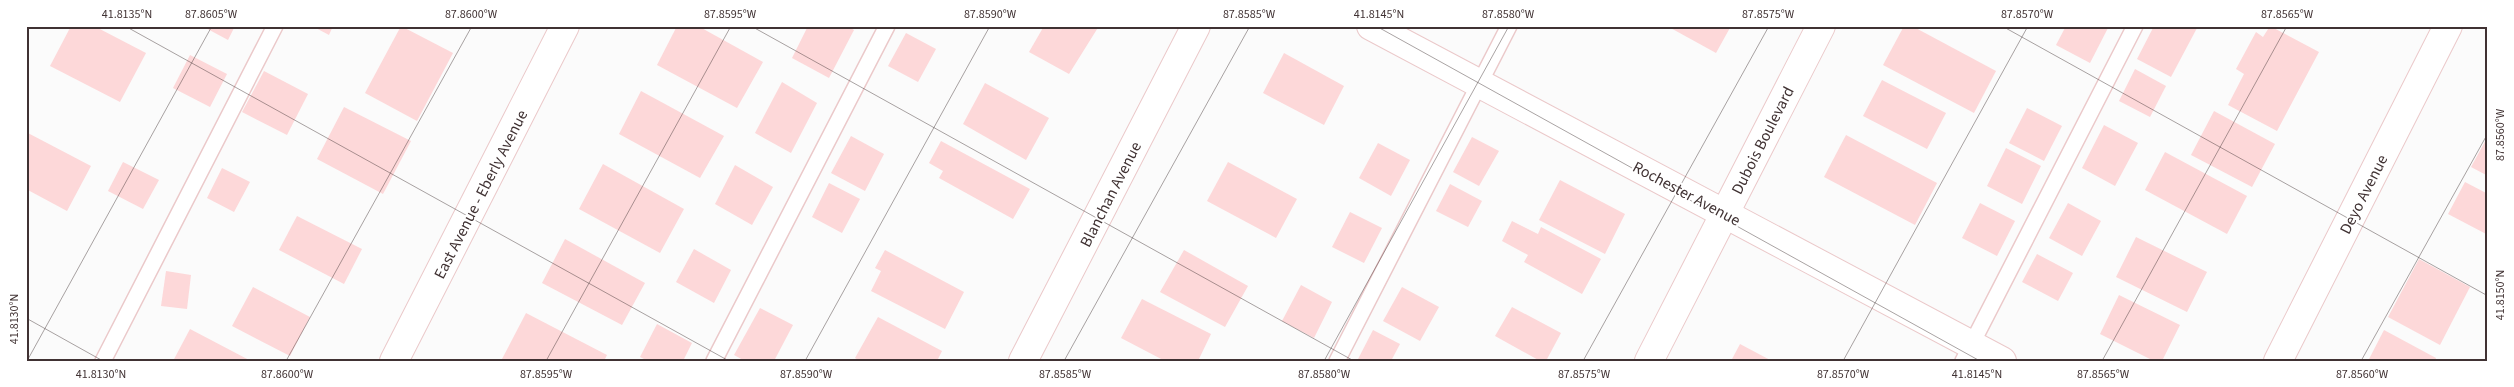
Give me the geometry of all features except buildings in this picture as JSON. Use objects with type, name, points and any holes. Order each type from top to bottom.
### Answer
[{"type":"street","name":"East Avenue - Eberly Avenue","points":[[394,361],[565,26]]},
{"type":"street","name":"Blanchan Avenue","points":[[1024,361],[1196,26]]},
{"type":"street","name":"Rochester Avenue","points":[[1371,26],[1725,213],[1967,353],[2002,361]]},
{"type":"street","name":"Dubois Boulevard","points":[[1649,361],[1821,26]]},
{"type":"street","name":"Deyo Avenue","points":[[2278,361],[2448,26]]},
{"type":"lane","points":[[103,361],[275,26]]},
{"type":"lane","points":[[714,361],[887,26]]},
{"type":"lane","points":[[1337,361],[1509,26]]},
{"type":"lane","points":[[1967,353],[2135,26]]}]
